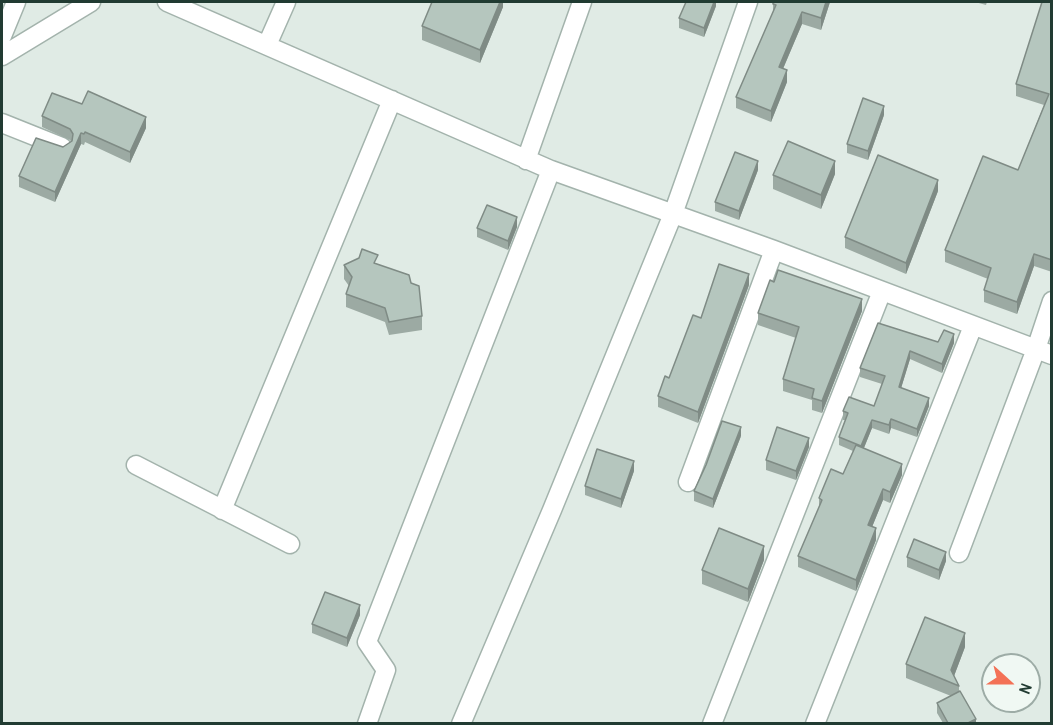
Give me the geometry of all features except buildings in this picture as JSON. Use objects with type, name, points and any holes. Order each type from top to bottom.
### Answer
[{"type":"street","points":[[2,36],[16,2]]},
{"type":"street","points":[[2,56],[92,2]]},
{"type":"street","points":[[167,2],[551,170],[774,250],[1044,352]]},
{"type":"street","points":[[267,45],[286,2]]},
{"type":"street","points":[[526,160],[582,2]]},
{"type":"street","points":[[460,723],[552,510],[673,214],[748,2]]},
{"type":"street","points":[[222,510],[392,100]]},
{"type":"street","points":[[2,123],[62,147]]},
{"type":"street","points":[[367,723],[386,670],[367,642],[551,170]]},
{"type":"street","points":[[688,482],[774,250]]},
{"type":"street","points":[[712,723],[882,291]]},
{"type":"street","points":[[959,553],[1044,352],[1052,301]]},
{"type":"street","points":[[815,723],[973,326]]},
{"type":"street","points":[[136,465],[290,544]]}]
